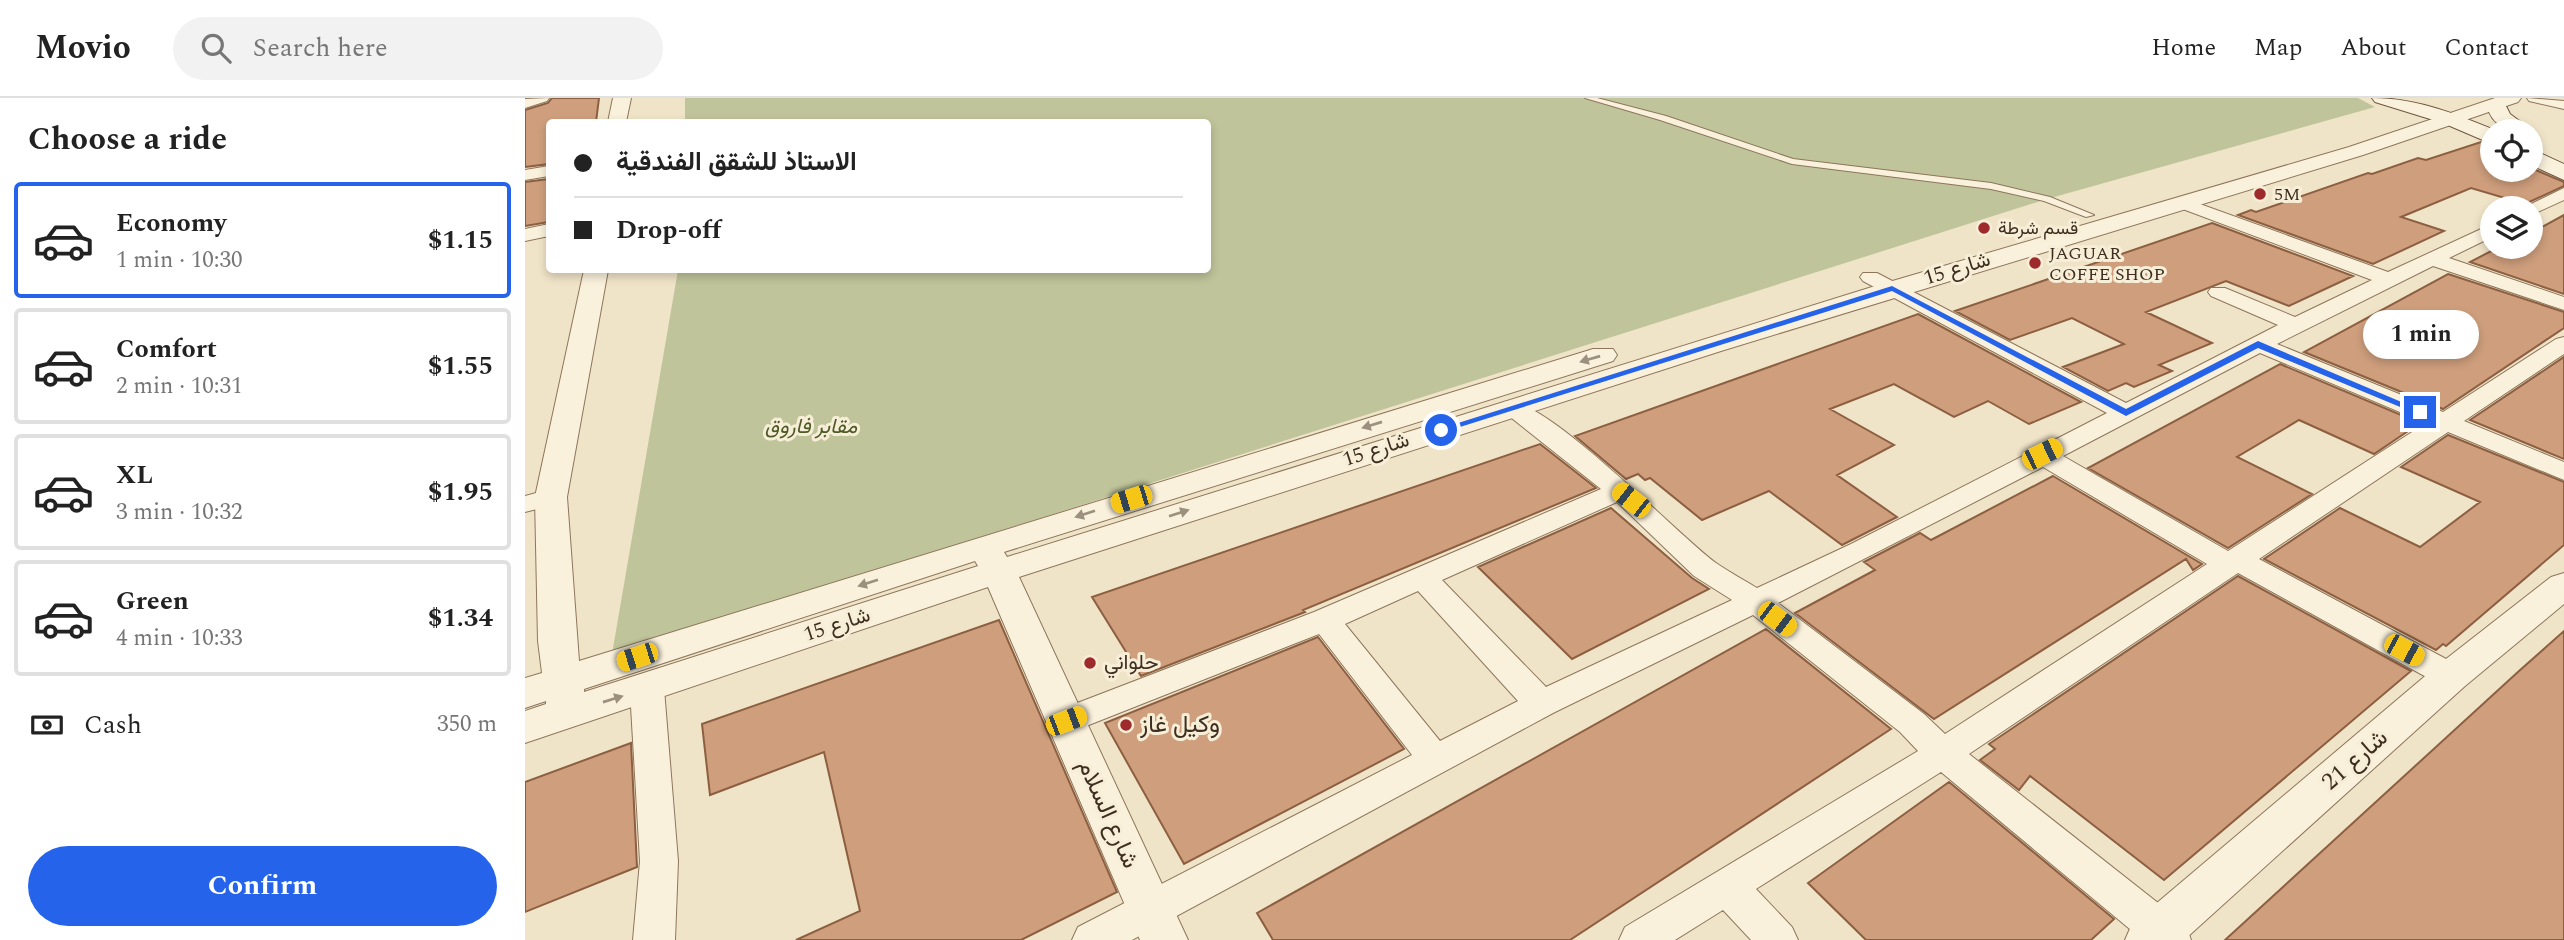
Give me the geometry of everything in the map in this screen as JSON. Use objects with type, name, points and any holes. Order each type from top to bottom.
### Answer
[{"type":"main road","points":[[2372,98],[2452,107],[2503,119]]},
{"type":"main road","points":[[2452,107],[2480,129]]},
{"type":"main road","points":[[2452,107],[2480,129]]},
{"type":"main road","points":[[2543,141],[2564,151]]},
{"type":"main road","points":[[2543,162],[2564,173]]},
{"type":"street","points":[[525,104],[542,98]]},
{"type":"street","points":[[618,119],[622,98]]},
{"type":"street","points":[[2534,98],[2564,105]]},
{"type":"street","name":"شارع 15","points":[[525,693],[687,641],[991,560],[1513,407],[1881,282],[2089,215],[2452,107]]},
{"type":"street","name":"شارع 15","points":[[525,727],[647,689],[991,560],[1504,385],[1881,282],[2186,204],[2452,107]]},
{"type":"street","points":[[525,175],[546,172]]},
{"type":"street","points":[[2543,204],[2564,193]]},
{"type":"street","points":[[2186,204],[2390,280]]},
{"type":"street","points":[[525,235],[546,231]]},
{"type":"street","points":[[1093,940],[1158,925],[1434,758],[1861,551],[2042,454],[2296,324],[2480,236]]},
{"type":"street","points":[[2434,260],[2564,304]]},
{"type":"street","points":[[568,713],[561,681],[538,501],[595,273]]},
{"type":"street","points":[[1881,282],[2126,413]]},
{"type":"street","points":[[2218,292],[2296,324]]},
{"type":"street","points":[[2258,344],[2564,472]]},
{"type":"street","points":[[1640,940],[1943,753],[2564,344]]},
{"type":"street","points":[[1513,407],[1620,491],[1704,569],[1757,602],[1912,723],[1943,753],[2161,937]]},
{"type":"street","points":[[2042,454],[2234,563],[2451,676]]},
{"type":"street","points":[[1066,721],[1325,620],[1620,491]]},
{"type":"street","name":"شارع السلام","points":[[991,560],[1158,925]]},
{"type":"street","points":[[1422,577],[1541,704]]},
{"type":"street","name":"شارع 21","points":[[2161,937],[2451,676],[2564,585]]},
{"type":"street","points":[[1325,620],[1434,758]]},
{"type":"street","points":[[557,641],[588,651],[608,653],[639,651],[687,641]]},
{"type":"street","points":[[647,689],[659,861],[654,940]]},
{"type":"street","points":[[1728,887],[1777,940]]},
{"type":"lane","points":[[1589,98],[1663,118],[1792,161],[1991,186],[2047,199],[2089,215]]},
{"type":"green space","name":"مقابر فاروق","points":[[685,98],[2358,98],[2375,107],[2047,199],[612,654],[677,273],[1211,273],[1211,119],[685,119]]},
{"type":"building","points":[[552,98],[599,98],[596,119],[546,119],[546,164],[525,167],[525,110],[548,103]]},
{"type":"building","points":[[2480,142],[2480,182],[2543,182],[2543,173],[2564,182],[2564,186],[2542,196],[2498,196],[2471,188],[2401,217],[2444,231],[2373,264],[2238,215],[2251,210],[2256,212],[2418,158],[2426,160]]},
{"type":"building","points":[[546,179],[546,222],[525,226],[525,182]]},
{"type":"building","points":[[2564,215],[2564,294],[2470,262],[2480,257],[2480,259],[2543,259],[2543,226]]},
{"type":"building","points":[[2212,223],[2353,276],[2289,306],[2226,281],[2146,312],[2212,343],[2159,365],[2172,371],[2134,387],[2126,383],[2108,391],[2063,367],[2124,344],[2072,318],[2010,340],[1955,311]]},
{"type":"building","points":[[2448,274],[2564,312],[2564,328],[2443,409],[2304,352]]},
{"type":"building","points":[[1918,314],[2081,402],[2029,424],[1988,401],[1954,417],[1894,384],[1830,409],[1894,445],[1837,475],[1897,517],[1842,545],[1769,491],[1702,520],[1650,478],[1645,480],[1638,474],[1626,479],[1575,436]]},
{"type":"building","points":[[2564,357],[2564,459],[2470,420]]},
{"type":"building","points":[[2280,364],[2420,423],[2374,454],[2299,420],[2237,457],[2312,494],[2228,548],[2088,468]]},
{"type":"building","points":[[2448,435],[2564,482],[2564,545],[2446,646],[2443,644],[2436,650],[2264,559],[2340,508],[2420,547],[2480,502],[2401,467]]},
{"type":"building","points":[[1540,444],[1596,488],[1303,610],[1305,612],[1141,676],[1092,597]]},
{"type":"building","points":[[2053,476],[2202,564],[2193,570],[2186,559],[1934,719],[1795,613],[1875,570],[1864,562],[1920,533],[1931,540]]},
{"type":"building","points":[[1611,508],[1692,578],[1709,589],[1572,659],[1478,567]]},
{"type":"building","points":[[2238,576],[2411,671],[2164,880],[2030,776],[2019,790],[1980,760],[1995,749],[1989,744]]},
{"type":"building","points":[[999,620],[1117,892],[1021,940],[796,940],[860,911],[824,752],[710,795],[702,724]]},
{"type":"building","points":[[1766,629],[1891,729],[1570,940],[1273,940],[1257,913]]},
{"type":"building","points":[[2564,631],[2564,940],[2225,940],[2519,671]]},
{"type":"building","points":[[1318,637],[1404,749],[1184,864],[1105,723]]},
{"type":"building","points":[[631,743],[637,867],[525,912],[525,782]]},
{"type":"building","points":[[1949,782],[2114,919],[2091,940],[1866,940],[1808,883]]},
{"type":"place","name":"5M","points":[[2260,194]]},
{"type":"place","name":"قسم شرطة","points":[[1984,228]]},
{"type":"place","name":"JAGUAR COFFE SHOP","points":[[2035,263]]},
{"type":"place","name":"حلواني","points":[[1090,663]]},
{"type":"place","name":"وكيل غاز","points":[[1126,725]]},
{"type":"route","points":[[1441,430],[1892,288],[2126,413],[2258,344],[2420,412]]}]
